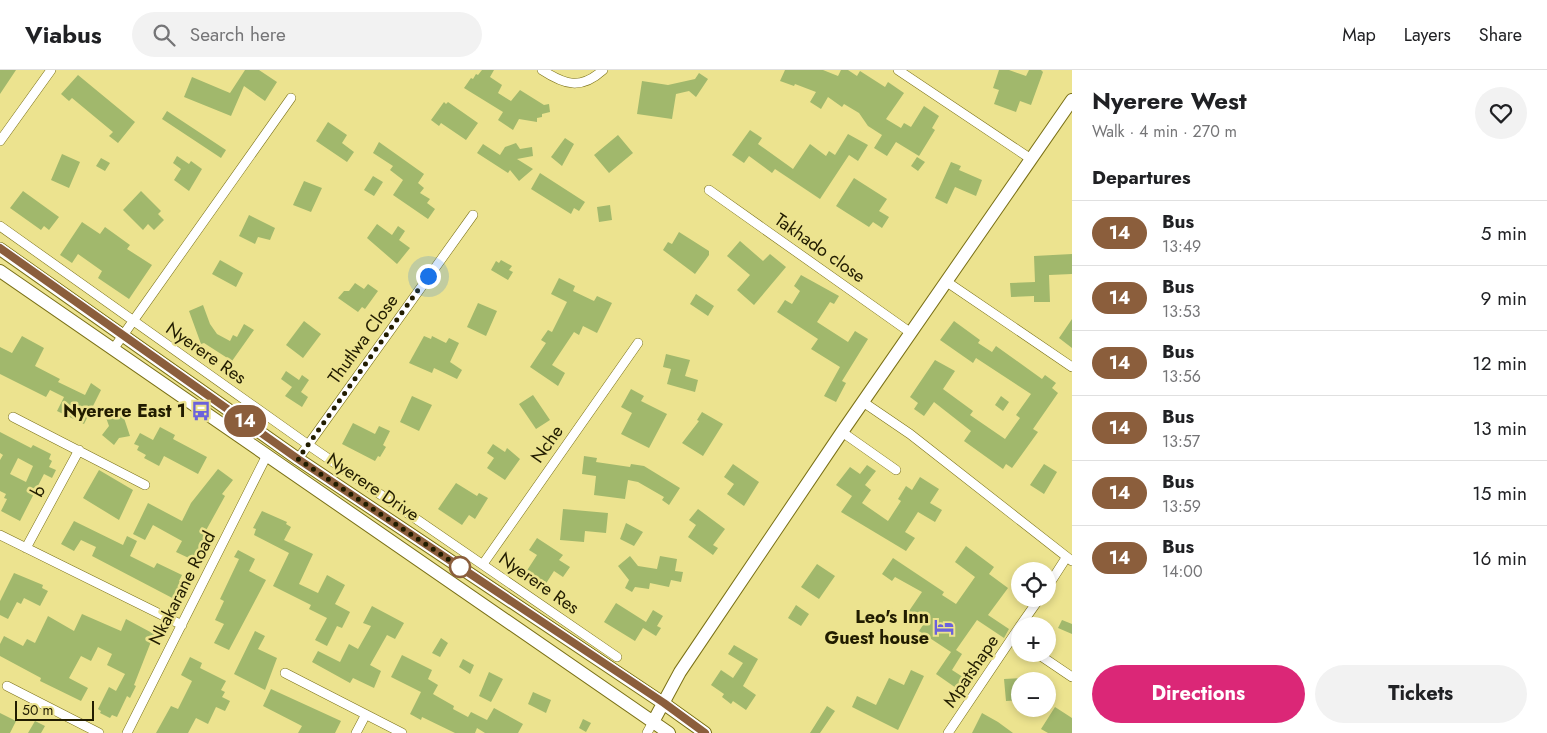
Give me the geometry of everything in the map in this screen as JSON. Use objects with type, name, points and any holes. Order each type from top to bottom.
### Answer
[{"type":"main road","points":[[650,727],[680,672],[842,432],[1072,100]]},
{"type":"main road","name":"Nyerere Drive","points":[[0,248],[122,337],[298,459],[664,703],[705,733]]},
{"type":"main road","name":"Nyerere Drive","points":[[0,271],[114,348],[650,727],[669,733]]},
{"type":"street","points":[[0,140],[51,70]]},
{"type":"street","points":[[542,70],[566,83],[583,84],[604,70]]},
{"type":"street","points":[[898,70],[1031,159]]},
{"type":"street","points":[[114,348],[291,98]]},
{"type":"street","name":"Takhado close","points":[[709,190],[911,333]]},
{"type":"street","name":"Thutlwa Close","points":[[298,459],[473,215]]},
{"type":"street","name":"Nyerere Res","points":[[0,226],[307,444],[617,658]]},
{"type":"street","points":[[946,282],[1072,367]]},
{"type":"street","name":"Nche","points":[[483,564],[638,343]]},
{"type":"street","points":[[863,402],[910,434],[1038,532],[1069,559],[1056,576]]},
{"type":"street","points":[[13,417],[146,485]]},
{"type":"street","points":[[842,432],[896,470]]},
{"type":"street","name":"b","points":[[26,548],[79,450]]},
{"type":"street","name":"Nkakarane Road","points":[[127,733],[266,457]]},
{"type":"street","points":[[0,535],[182,625]]},
{"type":"street","name":"Mpatshape","points":[[948,733],[1011,646]]},
{"type":"street","points":[[1050,662],[1072,677]]},
{"type":"street","points":[[285,673],[364,716],[402,733]]},
{"type":"street","points":[[7,686],[99,733]]},
{"type":"street","points":[[356,733],[364,716]]},
{"type":"building","points":[[0,70],[16,70],[0,94]]},
{"type":"building","points":[[245,70],[259,70],[277,82],[265,101],[244,86],[231,116],[184,97],[192,77],[230,93]]},
{"type":"building","points":[[482,70],[494,70],[490,77],[502,85],[498,93],[511,101],[520,90],[544,105],[549,104],[550,112],[542,114],[542,117],[537,118],[537,122],[519,119],[513,130],[498,120],[503,112],[464,88],[471,78],[473,79]]},
{"type":"building","points":[[785,70],[823,70],[838,76],[841,70],[848,70],[857,76],[860,71],[885,87],[888,82],[904,93],[886,119],[901,128],[904,123],[911,127],[924,106],[939,116],[932,128],[935,130],[919,156],[896,142],[887,156],[874,148],[882,135],[868,126],[859,113],[844,104],[842,107],[828,97],[821,109],[810,102],[816,92],[795,84],[794,86],[780,81]]},
{"type":"building","points":[[999,70],[1009,70],[1026,76],[1029,70],[1041,70],[1043,72],[1031,105],[1020,101],[1016,112],[994,104],[999,90],[993,88]]},
{"type":"building","points":[[699,73],[708,79],[696,97],[689,91],[676,94],[672,119],[637,114],[642,81],[668,85],[695,79]]},
{"type":"building","points":[[78,75],[135,122],[118,143],[109,136],[113,132],[72,98],[69,101],[61,94]]},
{"type":"building","points":[[444,102],[446,104],[448,102],[478,123],[466,140],[441,123],[439,126],[431,120]]},
{"type":"building","points":[[167,111],[226,150],[221,158],[162,119]]},
{"type":"building","points":[[328,122],[347,135],[342,143],[354,152],[347,162],[316,141]]},
{"type":"building","points":[[750,130],[762,138],[758,144],[793,169],[810,144],[826,156],[829,151],[835,155],[848,134],[868,145],[858,161],[849,155],[820,199],[775,169],[772,173],[749,156],[744,163],[732,155]]},
{"type":"building","points":[[618,135],[633,153],[609,173],[594,155]]},
{"type":"building","points":[[565,138],[574,144],[562,166],[551,157]]},
{"type":"building","points":[[379,142],[424,174],[418,183],[424,188],[420,193],[430,199],[427,203],[435,209],[428,219],[393,195],[403,180],[390,170],[393,166],[373,153]]},
{"type":"building","points":[[516,143],[520,149],[532,147],[533,156],[517,159],[533,169],[519,181],[510,170],[508,173],[477,153],[483,144],[500,155],[505,147]]},
{"type":"building","points":[[62,154],[80,162],[69,188],[51,180]]},
{"type":"building","points":[[177,156],[189,164],[191,161],[202,169],[189,191],[174,180],[181,169],[173,163]]},
{"type":"building","points":[[917,157],[925,162],[918,171],[911,166]]},
{"type":"building","points":[[101,158],[110,163],[105,171],[96,166]]},
{"type":"building","points":[[951,162],[961,166],[959,170],[982,180],[976,196],[955,187],[947,204],[935,198]]},
{"type":"building","points":[[540,173],[585,202],[579,211],[574,208],[571,214],[531,189]]},
{"type":"building","points":[[373,176],[383,182],[374,196],[364,190]]},
{"type":"building","points":[[854,178],[887,199],[879,211],[889,217],[882,228],[873,222],[869,227],[836,206]]},
{"type":"building","points":[[304,181],[322,188],[311,212],[293,205]]},
{"type":"building","points":[[23,191],[59,217],[49,230],[44,226],[41,230],[10,208]]},
{"type":"building","points":[[141,191],[161,211],[158,214],[164,220],[154,230],[148,224],[143,230],[123,210]]},
{"type":"building","points":[[610,205],[612,220],[599,222],[597,207]]},
{"type":"building","points":[[249,215],[275,228],[270,240],[258,237],[255,244],[239,236]]},
{"type":"building","points":[[82,222],[100,234],[105,227],[130,245],[127,249],[152,265],[129,299],[98,278],[102,271],[78,254],[72,263],[60,255]]},
{"type":"building","points":[[377,224],[392,235],[398,226],[405,231],[399,240],[410,248],[397,264],[367,238]]},
{"type":"building","points":[[679,232],[709,251],[709,255],[695,274],[663,250],[668,242],[672,244]]},
{"type":"building","points":[[740,241],[763,261],[770,254],[786,267],[754,305],[737,290],[750,275],[727,256]]},
{"type":"building","points":[[1072,254],[1072,274],[1049,275],[1050,302],[1034,302],[1034,296],[1011,297],[1010,283],[1035,282],[1034,256]]},
{"type":"building","points":[[220,260],[243,273],[236,287],[212,274]]},
{"type":"building","points":[[501,260],[512,266],[509,270],[513,272],[508,280],[491,270],[496,261],[499,263]]},
{"type":"building","points":[[801,275],[839,296],[834,304],[830,302],[817,322],[848,342],[855,331],[868,339],[842,381],[846,383],[836,402],[824,396],[840,367],[811,349],[818,339],[777,312],[785,300],[792,304],[800,291],[794,286]]},
{"type":"building","points":[[559,278],[575,286],[573,291],[594,301],[597,296],[612,303],[597,333],[583,326],[579,335],[574,332],[552,365],[565,373],[558,386],[530,367],[546,343],[541,340],[548,330],[552,332],[567,302],[551,294]]},
{"type":"building","points":[[355,283],[364,289],[368,284],[378,291],[365,309],[362,307],[358,312],[338,298],[344,291],[349,291]]},
{"type":"building","points":[[696,294],[714,306],[708,316],[690,304]]},
{"type":"building","points":[[478,303],[497,311],[486,336],[467,327]]},
{"type":"building","points":[[203,305],[210,324],[217,334],[230,341],[233,335],[237,337],[244,324],[254,330],[232,361],[204,343],[201,344],[189,311]]},
{"type":"building","points":[[1072,319],[1072,348],[1059,338]]},
{"type":"building","points":[[304,321],[321,334],[303,358],[286,345]]},
{"type":"building","points":[[954,321],[980,340],[978,343],[992,352],[996,346],[1042,379],[1045,375],[1056,383],[1052,388],[1058,393],[1033,429],[1038,432],[1012,468],[1006,464],[1003,469],[964,441],[971,431],[934,402],[924,416],[914,409],[918,403],[910,397],[935,360],[955,371],[943,389],[973,411],[970,415],[1005,439],[1020,418],[1016,415],[1031,394],[976,358],[973,363],[940,340]]},
{"type":"building","points":[[22,336],[44,348],[35,366],[60,379],[58,382],[85,395],[91,383],[101,390],[84,424],[57,411],[64,397],[50,390],[46,397],[0,374],[0,347],[12,353]]},
{"type":"building","points":[[424,336],[431,339],[432,336],[446,343],[449,338],[459,343],[450,362],[462,370],[457,379],[434,368],[432,373],[409,363]]},
{"type":"building","points":[[666,354],[690,360],[685,376],[698,380],[695,392],[667,384],[671,369],[663,367]]},
{"type":"building","points":[[286,371],[299,380],[302,375],[309,380],[301,392],[308,397],[302,407],[285,396],[292,387],[281,379]]},
{"type":"building","points":[[631,389],[644,396],[641,401],[667,414],[649,448],[621,434],[632,413],[621,407]]},
{"type":"building","points":[[533,395],[550,420],[536,429],[519,404]]},
{"type":"building","points":[[412,396],[432,405],[419,431],[400,422]]},
{"type":"building","points":[[1001,396],[1009,402],[1003,411],[995,405]]},
{"type":"building","points":[[120,406],[130,436],[119,438],[114,445],[102,435],[109,426],[104,412]]},
{"type":"building","points":[[702,412],[723,424],[703,456],[682,443],[699,421],[697,420]]},
{"type":"building","points":[[353,423],[375,434],[379,426],[390,431],[383,445],[386,447],[375,461],[342,444]]},
{"type":"building","points":[[160,427],[175,435],[173,439],[207,457],[198,474],[164,456],[159,466],[144,458],[146,455],[137,450],[139,446],[134,444],[140,433],[153,440]]},
{"type":"building","points":[[0,432],[31,448],[33,445],[51,454],[49,459],[52,461],[49,467],[56,470],[52,478],[44,474],[20,521],[1,511],[7,499],[4,498],[6,494],[0,491],[0,460],[3,455],[0,453]],"holes":[[[18,458],[33,466],[26,482],[10,474]]]},
{"type":"building","points":[[493,444],[505,452],[507,448],[520,459],[505,480],[487,468],[494,458],[487,453]]},
{"type":"building","points":[[584,456],[597,458],[596,462],[630,467],[631,464],[644,466],[680,488],[669,505],[662,500],[664,497],[638,482],[628,480],[625,499],[594,495],[596,476],[582,474]]},
{"type":"building","points":[[733,464],[759,482],[744,506],[727,494],[734,484],[724,477]]},
{"type":"building","points":[[1044,464],[1057,472],[1044,494],[1030,485]]},
{"type":"building","points":[[867,465],[876,471],[865,485],[871,490],[862,503],[888,521],[901,501],[898,499],[906,486],[912,490],[920,477],[939,489],[930,503],[942,510],[935,522],[918,512],[905,532],[915,538],[906,551],[841,512],[852,496],[836,485],[850,467],[860,474]]},
{"type":"building","points":[[218,469],[233,480],[222,494],[225,496],[204,534],[207,536],[195,561],[176,552],[182,541],[153,525],[145,540],[133,534],[148,503],[182,521],[191,503]]},
{"type":"building","points":[[99,470],[133,490],[119,520],[83,498]]},
{"type":"building","points":[[456,483],[477,496],[479,493],[488,498],[475,519],[469,515],[462,525],[438,509]]},
{"type":"building","points":[[563,509],[608,513],[606,533],[585,531],[584,542],[560,540]]},
{"type":"building","points":[[698,509],[725,529],[713,545],[718,548],[713,555],[688,537],[696,525],[689,520]]},
{"type":"building","points":[[262,511],[287,522],[286,524],[291,527],[284,540],[313,554],[299,584],[318,593],[327,575],[345,585],[335,604],[350,612],[342,628],[337,626],[327,646],[315,640],[327,618],[309,609],[311,605],[273,586],[289,553],[254,535],[256,529],[253,528]]},
{"type":"building","points":[[74,521],[123,545],[127,536],[137,541],[130,556],[154,568],[157,563],[182,575],[179,581],[186,584],[178,601],[92,556],[96,547],[81,540],[74,551],[61,544]]},
{"type":"building","points":[[626,523],[643,532],[634,546],[620,539]]},
{"type":"building","points":[[537,538],[563,555],[559,560],[570,567],[563,577],[554,571],[545,585],[526,572],[537,555],[529,550]]},
{"type":"building","points":[[966,546],[994,567],[989,574],[1008,588],[988,615],[1009,629],[1004,638],[977,620],[956,650],[962,654],[952,670],[966,679],[959,690],[936,674],[951,652],[919,631],[925,622],[909,611],[922,592],[895,577],[892,581],[882,574],[893,558],[944,592],[942,595],[956,604],[975,577],[955,562]]},
{"type":"building","points":[[238,550],[255,559],[249,571],[266,580],[229,650],[214,643],[224,624],[215,620],[224,601],[220,599],[239,559],[234,557]]},
{"type":"building","points":[[630,556],[638,566],[657,569],[660,556],[677,559],[675,571],[683,572],[681,582],[671,580],[669,587],[650,583],[649,589],[635,587],[632,592],[625,588],[629,580],[618,566]]},
{"type":"building","points":[[817,564],[835,576],[819,599],[801,587]]},
{"type":"building","points":[[14,573],[43,585],[42,588],[48,591],[40,606],[24,598],[21,604],[17,602],[8,619],[0,615],[0,601]]},
{"type":"building","points":[[616,603],[646,622],[653,610],[663,616],[657,626],[661,628],[656,636],[643,628],[635,641],[604,622]]},
{"type":"building","points":[[796,605],[809,614],[801,626],[788,618]]},
{"type":"building","points":[[372,606],[404,623],[395,639],[387,635],[370,665],[381,671],[374,688],[353,678],[350,683],[312,662],[318,651],[340,662],[349,644],[358,649],[371,626],[363,623]]},
{"type":"building","points":[[82,614],[121,631],[126,619],[154,634],[134,685],[136,686],[130,698],[127,696],[117,717],[112,715],[110,718],[100,713],[101,711],[98,709],[109,687],[116,691],[125,674],[107,665],[112,654],[98,647],[91,661],[81,656],[69,678],[88,688],[81,701],[40,681],[41,678],[0,656],[0,644],[4,636],[23,646],[27,639],[35,643],[48,616],[74,631]]},
{"type":"building","points":[[1062,620],[1072,624],[1072,634],[1058,628]]},
{"type":"building","points":[[255,631],[265,636],[258,649],[277,658],[265,690],[234,674]]},
{"type":"building","points":[[441,638],[448,643],[440,657],[432,653]]},
{"type":"building","points":[[734,645],[758,659],[743,686],[756,695],[746,710],[733,701],[731,704],[722,697],[724,694],[711,685],[721,670],[733,678],[743,663],[728,654]]},
{"type":"building","points":[[402,655],[432,670],[428,679],[438,685],[433,694],[454,706],[453,709],[468,717],[471,712],[487,720],[494,708],[523,724],[518,733],[485,733],[477,728],[475,733],[455,733],[422,717],[421,720],[410,714],[421,692],[391,677]]},
{"type":"building","points":[[190,657],[202,663],[200,668],[226,681],[221,690],[225,692],[222,697],[230,701],[225,711],[216,707],[208,724],[196,718],[188,733],[156,733],[171,706],[178,709],[192,681],[181,675]]},
{"type":"building","points":[[463,659],[474,665],[470,674],[459,667]]},
{"type":"building","points":[[911,670],[924,676],[898,730],[852,707],[857,696],[876,705],[889,678],[904,685]]},
{"type":"building","points":[[489,672],[503,679],[491,702],[479,696]]},
{"type":"building","points":[[1004,679],[1011,679],[1011,701],[1006,701]]},
{"type":"building","points":[[271,689],[341,721],[335,733],[298,733],[302,726],[263,706]]},
{"type":"building","points":[[533,692],[551,700],[546,713],[528,704]]},
{"type":"building","points":[[827,706],[835,711],[820,733],[810,733]]},
{"type":"building","points":[[1056,708],[1072,718],[1072,733],[1048,733],[1041,729],[1049,717],[1056,717]]},
{"type":"building","points":[[0,713],[16,721],[10,733],[0,733]]},
{"type":"building","points":[[982,713],[998,722],[1013,733],[972,733]]},
{"type":"building","points":[[583,719],[591,723],[586,732],[579,728]]},
{"type":"building","points":[[35,721],[45,726],[41,733],[28,733]]},
{"type":"bus line","name":"14","points":[[0,248],[122,337],[298,459],[664,703],[705,733]]},
{"type":"place","name":"Nyerere East 1","points":[[201,411]]},
{"type":"place","name":"Leo's Inn Guest house","points":[[944,627]]},
{"type":"route","points":[[428,276],[298,459],[460,567]]}]
